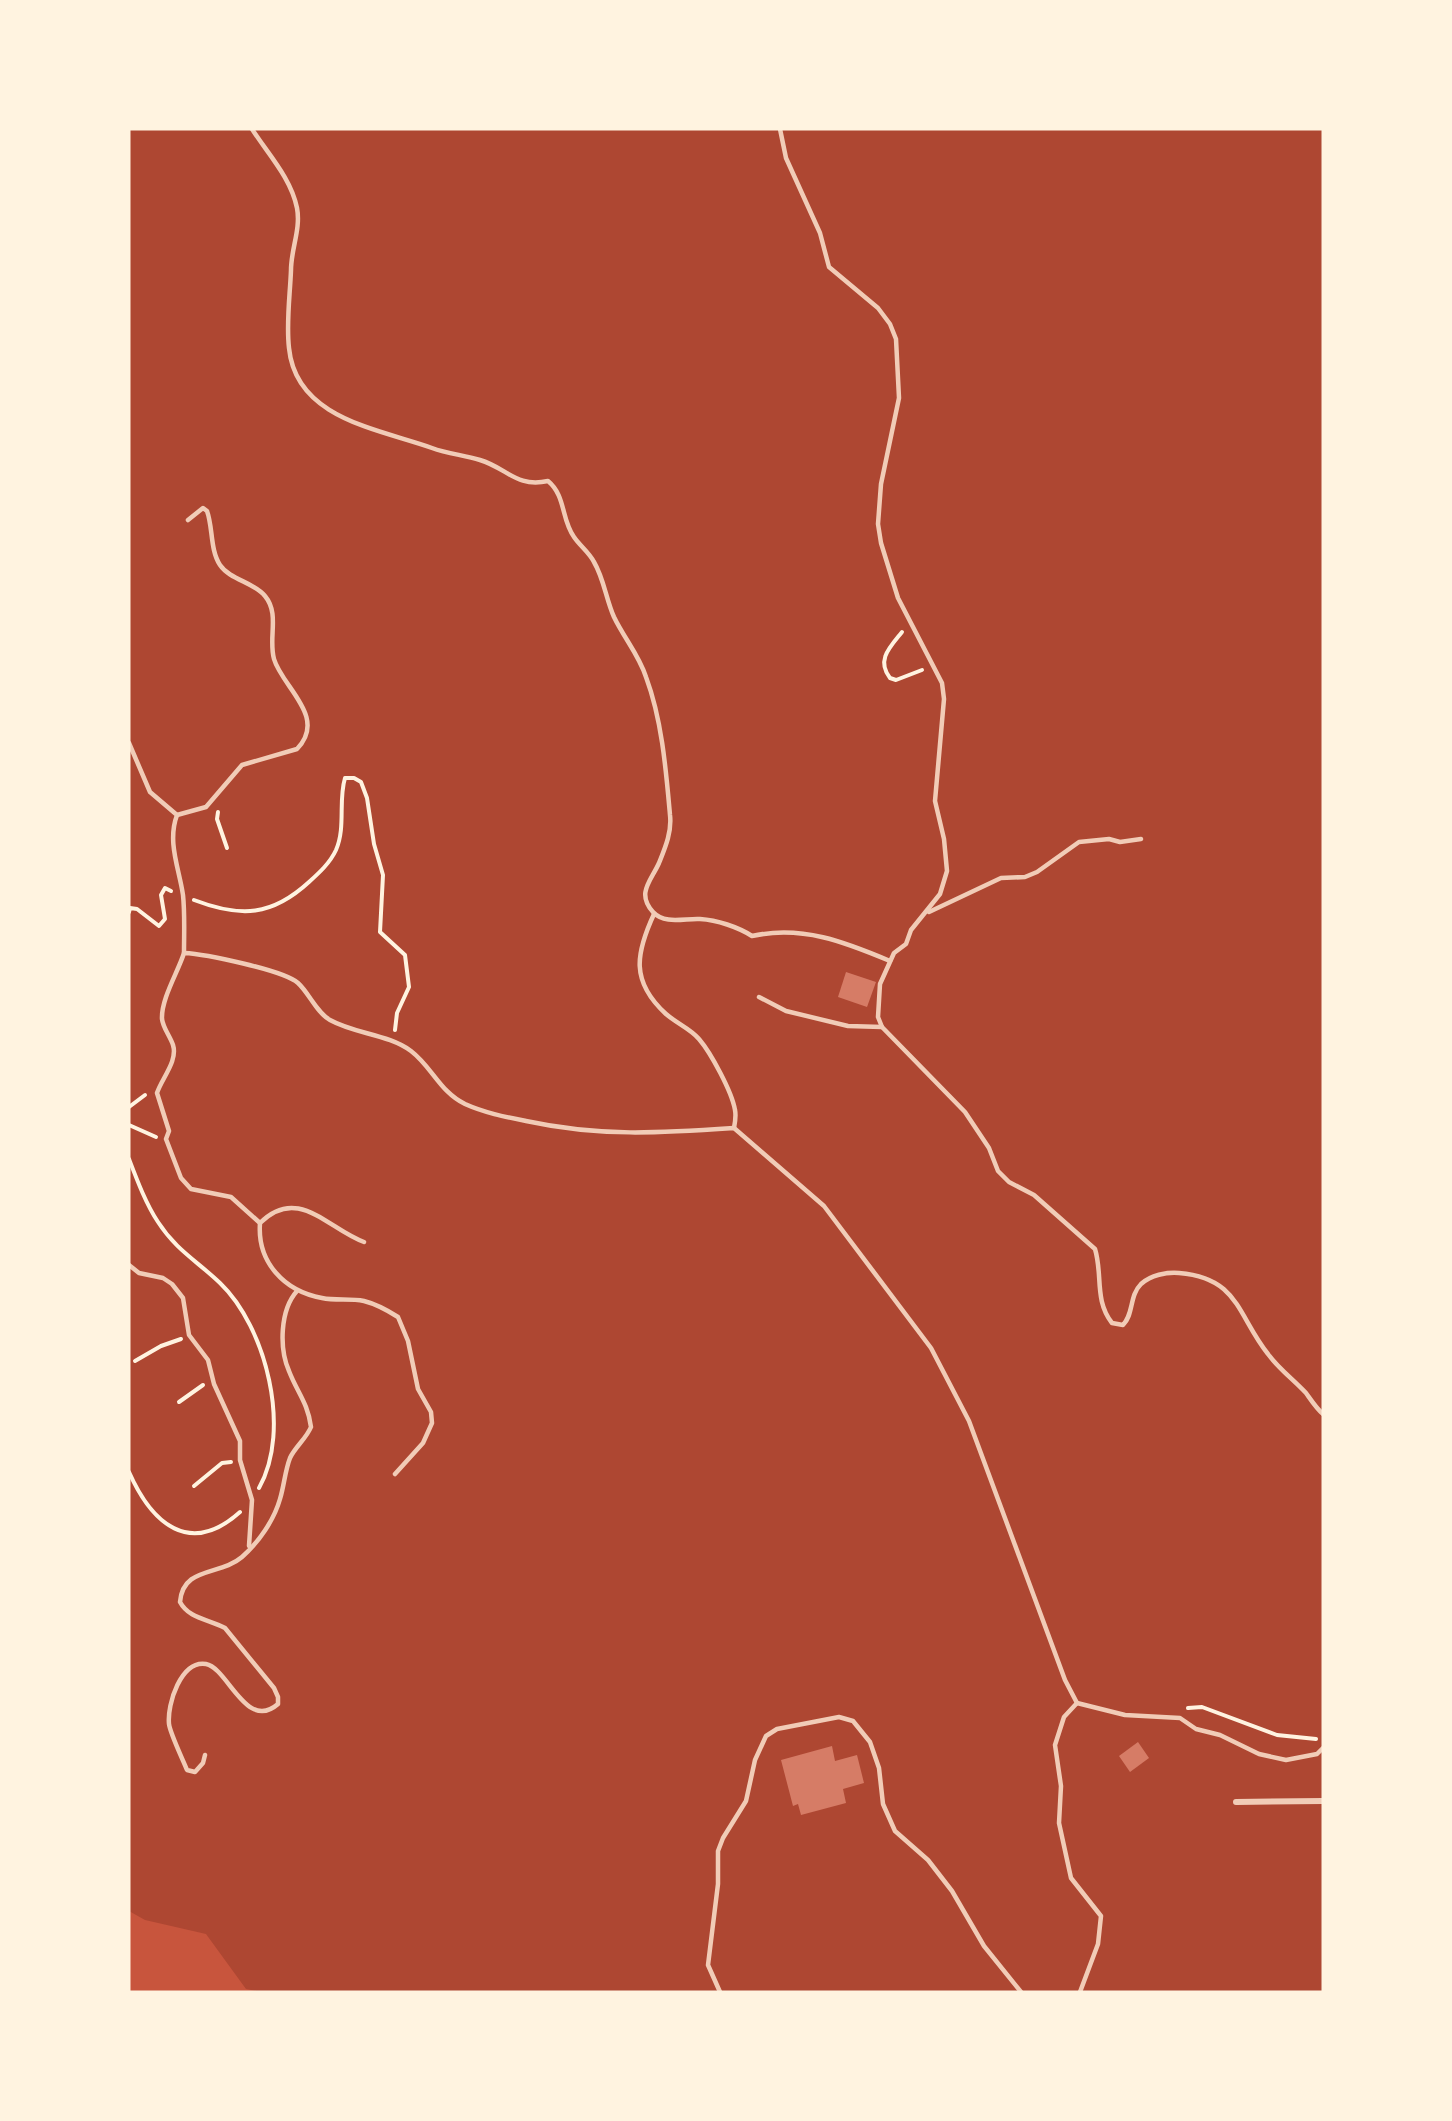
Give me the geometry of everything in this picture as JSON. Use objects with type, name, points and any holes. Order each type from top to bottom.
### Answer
[{"type":"street","points":[[1236,1803],[1323,1801]]},
{"type":"lane","points":[[252,129],[273,158],[297,206],[299,218],[291,264],[289,349],[298,376],[314,399],[340,419],[356,425],[411,440],[456,456],[483,460],[521,482],[548,482],[561,497],[567,522],[574,537],[593,560],[615,618],[632,644],[647,677],[655,709],[671,828],[658,865],[645,888],[645,897],[654,914],[672,921],[711,921],[740,928],[752,936],[770,932],[807,932],[824,936],[891,962]]},
{"type":"lane","points":[[780,129],[786,158],[820,233],[829,267],[878,308],[890,324],[896,339],[900,369],[899,398],[881,484],[878,524],[888,573],[903,609],[942,683],[944,699],[935,801],[944,839],[947,871],[940,894],[891,962],[880,984],[878,1017],[882,1027],[965,1112],[989,1148],[998,1171],[1009,1182],[1034,1195],[1095,1249],[1099,1262],[1101,1302],[1113,1323],[1123,1325],[1128,1321],[1134,1294],[1140,1285],[1152,1277],[1168,1273],[1203,1276],[1222,1285],[1237,1301],[1265,1351],[1323,1414]]},
{"type":"lane","points":[[177,815],[206,807],[242,765],[264,756],[288,753],[297,749],[305,737],[306,719],[301,700],[277,668],[273,656],[273,617],[270,603],[257,589],[220,566],[216,558],[207,511],[203,508],[188,520]]},
{"type":"lane","points":[[129,743],[150,792],[177,815]]},
{"type":"lane","points":[[177,815],[173,830],[173,843],[183,896],[184,953],[176,978],[169,985],[162,1018],[174,1048],[172,1062],[157,1093],[169,1131],[166,1139],[181,1178],[191,1189],[231,1197],[260,1223],[262,1247],[268,1263],[286,1284],[297,1292],[322,1298],[361,1300],[398,1317],[408,1341],[418,1389],[431,1412],[432,1423],[423,1443],[395,1474]]},
{"type":"lane","points":[[926,914],[1001,879],[1025,877],[1037,873],[1079,842],[1109,839],[1120,842],[1141,839]]},
{"type":"lane","points":[[654,914],[640,943],[639,968],[644,988],[665,1013],[699,1039],[722,1078],[735,1110],[734,1128]]},
{"type":"lane","points":[[184,953],[214,957],[271,971],[296,981],[329,1020],[407,1048],[423,1060],[443,1091],[464,1104],[493,1114],[573,1131],[657,1134],[734,1128],[824,1206],[931,1348],[969,1421],[1065,1680],[1077,1703],[1125,1715],[1180,1718],[1196,1729],[1220,1735],[1259,1754],[1286,1760],[1317,1754],[1323,1748]]},
{"type":"lane","points":[[759,997],[786,1011],[848,1026],[882,1027]]},
{"type":"lane","points":[[260,1223],[275,1211],[287,1208],[310,1210],[345,1234],[364,1242]]},
{"type":"lane","points":[[129,1265],[139,1273],[157,1276],[172,1284],[183,1298],[189,1335],[204,1352],[240,1441],[240,1460],[252,1500],[248,1548]]},
{"type":"lane","points":[[204,1755],[200,1768],[195,1772],[187,1770],[169,1725],[169,1713],[182,1676],[189,1669],[206,1664],[214,1667],[236,1695],[260,1711],[267,1711],[278,1704],[274,1688],[225,1628],[194,1616],[184,1610],[180,1602],[186,1581],[193,1576],[224,1567],[243,1556],[267,1528],[280,1501],[290,1459],[311,1427],[307,1406],[288,1371],[285,1358],[285,1311],[289,1300],[297,1292]]},
{"type":"lane","points":[[1077,1703],[1064,1717],[1055,1745],[1061,1786],[1059,1823],[1071,1878],[1101,1916],[1098,1944],[1080,1992]]},
{"type":"lane","points":[[720,1992],[708,1965],[718,1884],[718,1851],[723,1838],[746,1801],[755,1760],[766,1736],[777,1729],[839,1717],[853,1720],[870,1742],[879,1768],[883,1804],[895,1830],[928,1860],[946,1883],[984,1946],[1021,1992]]},
{"type":"path","points":[[903,609],[903,632],[886,651],[883,661],[885,672],[890,678],[897,680],[933,665]]},
{"type":"path","points":[[129,912],[130,908],[137,909],[159,926],[165,919],[161,895],[165,888],[224,910],[247,912],[268,909],[291,898],[322,870],[336,850],[344,812],[340,792],[345,778],[354,778],[361,782],[367,798],[383,875],[380,932],[405,955],[409,987],[393,1028],[407,1048]]},
{"type":"path","points":[[220,793],[218,819],[227,848]]},
{"type":"path","points":[[129,1125],[166,1139]]},
{"type":"path","points":[[135,1361],[189,1335]]},
{"type":"path","points":[[179,1402],[213,1377]]},
{"type":"path","points":[[194,1486],[222,1463],[240,1460]]},
{"type":"path","points":[[1180,1718],[1187,1708],[1202,1707],[1277,1735],[1323,1740]]},
{"type":"shaded area","points":[[129,129],[1323,129],[1323,1992],[262,1992],[246,1989],[206,1934],[145,1920],[129,1911]]},
{"type":"building","points":[[846,972],[876,982],[867,1007],[838,997]]},
{"type":"building","points":[[1138,1742],[1149,1758],[1130,1772],[1119,1756]]},
{"type":"building","points":[[832,1746],[835,1761],[857,1755],[864,1783],[843,1789],[846,1803],[801,1815],[798,1804],[793,1806],[781,1760]]}]
